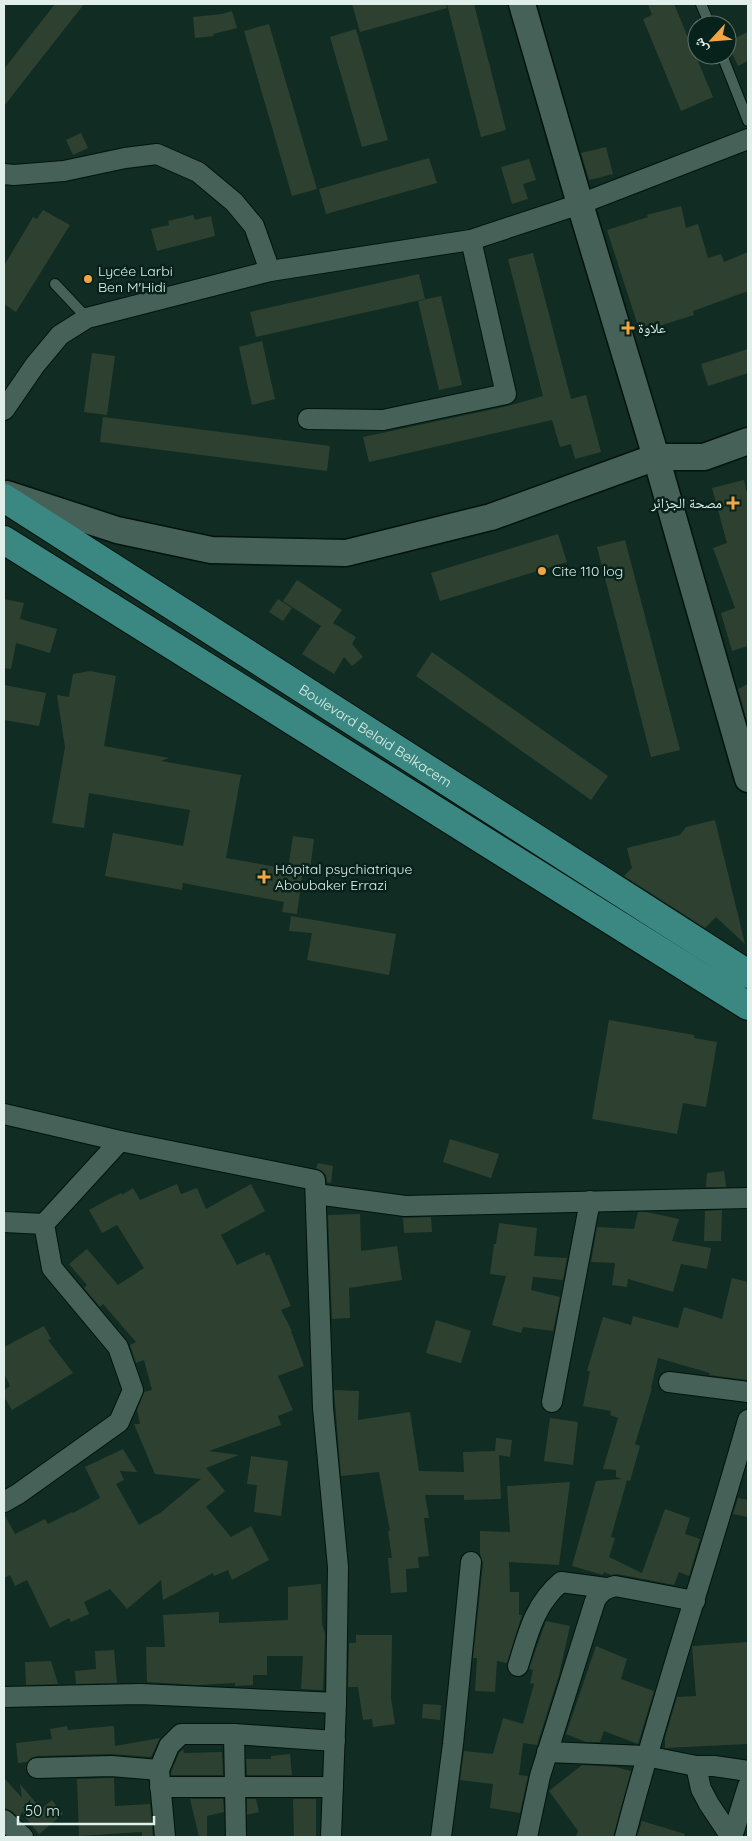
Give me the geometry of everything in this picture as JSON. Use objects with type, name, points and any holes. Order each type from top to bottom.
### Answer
[{"type":"main road","name":"Boulevard Belaid Belkacem","points":[[4,498],[748,974]]},
{"type":"main road","points":[[4,540],[748,1006]]},
{"type":"street","points":[[522,4],[656,457],[748,779]]},
{"type":"street","points":[[4,410],[35,365],[60,336],[87,318],[270,271],[471,240],[580,204],[748,139]]},
{"type":"street","points":[[4,174],[64,171],[125,158],[157,154],[198,172],[234,202],[254,226],[270,271]]},
{"type":"street","points":[[308,419],[383,420],[506,394],[471,240]]},
{"type":"street","points":[[4,493],[117,530],[211,550],[346,553],[490,517],[656,457],[704,457],[748,441]]},
{"type":"street","points":[[4,1114],[315,1180],[323,1408],[338,1567],[336,1703],[331,1837]]},
{"type":"street","points":[[44,1224],[120,1140]]},
{"type":"street","points":[[316,1194],[406,1206],[748,1198]]},
{"type":"street","points":[[552,1402],[590,1201]]},
{"type":"street","points":[[4,1222],[44,1224]]},
{"type":"street","points":[[4,1502],[120,1422],[133,1390],[118,1347],[52,1268],[44,1224]]},
{"type":"street","points":[[669,1382],[748,1392]]},
{"type":"street","points":[[625,1837],[646,1756],[748,1420]]},
{"type":"street","points":[[441,1837],[453,1744],[472,1562]]},
{"type":"street","points":[[518,1666],[530,1626],[540,1604],[550,1591],[561,1582],[606,1588],[615,1586],[694,1601]]},
{"type":"street","points":[[527,1837],[547,1752],[595,1601],[606,1588]]},
{"type":"street","points":[[4,1697],[140,1694],[336,1703]]},
{"type":"street","points":[[165,1837],[160,1779],[169,1746],[181,1734],[234,1734],[335,1741]]},
{"type":"street","points":[[234,1734],[236,1837]]},
{"type":"street","points":[[547,1752],[646,1756],[696,1766],[714,1766],[748,1771]]},
{"type":"street","points":[[37,1768],[111,1766],[160,1779],[235,1786],[333,1787]]},
{"type":"street","points":[[696,1766],[701,1789],[731,1837]]},
{"type":"street","points":[[731,1837],[748,1786]]},
{"type":"street","points":[[4,1820],[23,1837]]},
{"type":"lane","points":[[726,65],[748,121]]},
{"type":"lane","points":[[55,284],[87,318]]},
{"type":"building","points":[[55,4],[84,4],[4,106],[4,69]]},
{"type":"building","points":[[352,4],[446,4],[447,8],[360,32]]},
{"type":"building","points":[[447,4],[474,4],[506,130],[481,137]]},
{"type":"building","points":[[648,4],[674,4],[687,35],[687,65],[700,65],[713,97],[681,111],[643,19],[652,15]]},
{"type":"building","points":[[232,11],[237,28],[213,34],[214,36],[195,38],[193,17]]},
{"type":"building","points":[[269,24],[317,189],[292,196],[244,31]]},
{"type":"building","points":[[356,29],[388,140],[362,147],[330,37]]},
{"type":"building","points":[[748,32],[748,61],[738,66],[737,64],[737,37]]},
{"type":"building","points":[[81,133],[88,148],[73,155],[66,140]]},
{"type":"building","points":[[606,147],[613,174],[589,180],[581,153]]},
{"type":"building","points":[[429,158],[437,183],[326,214],[319,189]]},
{"type":"building","points":[[529,159],[536,180],[523,184],[528,199],[512,204],[501,167]]},
{"type":"building","points":[[681,206],[686,228],[698,224],[708,258],[721,254],[724,262],[748,252],[748,291],[693,311],[694,315],[640,332],[607,230],[648,217],[647,215]]},
{"type":"building","points":[[43,210],[70,225],[16,312],[4,304],[4,266],[33,217],[37,219]]},
{"type":"building","points":[[193,215],[195,220],[211,216],[215,236],[157,251],[151,229],[169,225],[168,221]]},
{"type":"building","points":[[533,253],[571,399],[586,395],[601,452],[575,459],[571,444],[560,447],[552,420],[369,462],[363,437],[508,406],[543,396],[508,259]]},
{"type":"building","points":[[419,274],[425,299],[256,337],[250,312]]},
{"type":"building","points":[[441,296],[462,385],[439,390],[418,301]]},
{"type":"building","points":[[262,341],[275,399],[252,405],[239,347]]},
{"type":"building","points":[[748,349],[748,373],[708,386],[701,364]]},
{"type":"building","points":[[92,353],[115,356],[107,415],[84,412]]},
{"type":"building","points":[[103,417],[330,446],[327,471],[100,442]]},
{"type":"building","points":[[744,480],[748,497],[748,646],[732,651],[721,613],[735,608],[713,548],[727,543],[712,488]]},
{"type":"building","points":[[558,534],[567,562],[440,601],[431,573]]},
{"type":"building","points":[[625,540],[680,750],[651,757],[597,547]]},
{"type":"building","points":[[297,580],[342,610],[333,623],[356,637],[352,644],[363,657],[352,666],[344,657],[334,674],[302,654],[321,626],[283,601]]},
{"type":"building","points":[[4,599],[24,603],[20,619],[57,629],[50,653],[16,643],[11,669],[4,668]]},
{"type":"building","points":[[278,599],[292,608],[283,621],[269,612]]},
{"type":"building","points":[[432,652],[608,776],[591,800],[416,676]]},
{"type":"building","points":[[90,671],[116,676],[104,746],[169,758],[161,761],[241,775],[226,858],[288,869],[293,836],[314,839],[310,870],[303,869],[297,914],[282,912],[284,902],[183,883],[182,890],[105,876],[113,833],[183,846],[190,810],[89,793],[84,828],[52,823],[65,747],[57,695],[69,697],[73,674]]},
{"type":"building","points":[[748,684],[748,725],[738,689]]},
{"type":"building","points":[[4,685],[46,693],[39,726],[4,720]]},
{"type":"building","points":[[715,820],[745,944],[716,917],[705,928],[624,876],[632,868],[627,848],[680,835],[686,827]]},
{"type":"building","points":[[291,916],[396,934],[389,975],[307,960],[312,933],[289,931]]},
{"type":"building","points":[[609,1020],[694,1035],[694,1038],[717,1042],[706,1107],[683,1103],[677,1134],[592,1119]]},
{"type":"building","points":[[450,1139],[499,1154],[491,1178],[443,1162]]},
{"type":"building","points":[[318,1163],[333,1166],[331,1183],[327,1182],[326,1175],[322,1171],[316,1168]]},
{"type":"building","points":[[724,1171],[726,1187],[706,1187],[707,1173]]},
{"type":"building","points":[[177,1184],[181,1194],[197,1188],[206,1209],[251,1184],[265,1211],[221,1235],[237,1265],[265,1252],[266,1256],[269,1254],[291,1306],[281,1310],[292,1331],[304,1366],[278,1376],[293,1410],[278,1416],[281,1425],[209,1451],[239,1455],[206,1468],[225,1491],[206,1507],[231,1537],[251,1526],[269,1560],[232,1580],[228,1570],[214,1576],[213,1573],[163,1600],[161,1580],[127,1609],[110,1589],[84,1602],[89,1614],[71,1622],[69,1618],[50,1628],[27,1580],[15,1586],[10,1575],[4,1578],[4,1514],[15,1534],[45,1519],[48,1524],[73,1513],[100,1498],[85,1467],[123,1449],[137,1472],[120,1471],[124,1480],[116,1484],[139,1525],[160,1513],[201,1479],[155,1474],[134,1424],[140,1424],[137,1410],[144,1392],[152,1390],[144,1360],[136,1363],[130,1345],[136,1342],[103,1304],[100,1307],[84,1288],[87,1285],[69,1264],[87,1249],[118,1285],[144,1268],[117,1225],[102,1233],[89,1210],[133,1188],[140,1200]]},
{"type":"building","points":[[722,1210],[721,1241],[704,1241],[705,1211]]},
{"type":"building","points":[[638,1212],[679,1219],[672,1241],[711,1248],[707,1269],[681,1264],[673,1292],[628,1279],[627,1287],[612,1285],[615,1263],[591,1262],[597,1227],[634,1229]]},
{"type":"building","points":[[360,1214],[361,1251],[397,1246],[402,1280],[349,1288],[350,1318],[332,1319],[328,1215]]},
{"type":"building","points":[[431,1217],[432,1232],[404,1233],[403,1218]]},
{"type":"building","points":[[499,1223],[537,1228],[534,1256],[567,1258],[563,1280],[533,1277],[531,1290],[560,1297],[553,1331],[523,1327],[521,1333],[492,1325],[506,1276],[490,1274]]},
{"type":"building","points":[[732,1278],[748,1282],[748,1380],[709,1375],[710,1373],[658,1358],[652,1388],[635,1444],[640,1446],[630,1481],[627,1480],[611,1537],[615,1538],[609,1557],[642,1573],[665,1509],[690,1518],[685,1534],[700,1539],[689,1576],[679,1572],[674,1585],[617,1574],[611,1575],[604,1572],[603,1575],[572,1566],[596,1481],[622,1479],[616,1477],[616,1470],[603,1469],[618,1418],[610,1415],[611,1411],[583,1406],[590,1371],[587,1371],[603,1317],[631,1325],[633,1316],[678,1328],[684,1307],[722,1319]]},
{"type":"building","points":[[436,1320],[471,1331],[461,1363],[426,1353]]},
{"type":"building","points":[[44,1326],[51,1339],[48,1340],[73,1373],[12,1410],[4,1397],[4,1390],[10,1386],[4,1373],[4,1347]]},
{"type":"building","points":[[334,1390],[359,1391],[358,1420],[410,1412],[419,1471],[464,1472],[463,1452],[495,1451],[496,1438],[512,1440],[510,1457],[499,1455],[501,1499],[464,1500],[464,1495],[425,1495],[429,1518],[424,1518],[429,1556],[418,1557],[419,1568],[406,1569],[407,1592],[391,1593],[388,1558],[392,1558],[388,1531],[390,1531],[379,1472],[341,1476]]},
{"type":"building","points":[[550,1418],[578,1422],[573,1465],[544,1461]]},
{"type":"building","points":[[251,1456],[288,1461],[281,1516],[254,1512],[257,1485],[247,1484]]},
{"type":"building","points":[[570,1482],[559,1565],[509,1562],[510,1592],[519,1592],[519,1615],[522,1615],[507,1663],[497,1661],[495,1692],[475,1691],[477,1658],[473,1658],[483,1563],[480,1554],[480,1531],[510,1532],[507,1486]]},
{"type":"building","points":[[738,1498],[748,1500],[748,1517],[733,1514]]},
{"type":"building","points":[[321,1584],[322,1624],[325,1634],[323,1690],[301,1689],[303,1656],[267,1656],[267,1675],[253,1675],[253,1685],[235,1686],[235,1683],[197,1685],[147,1682],[146,1647],[165,1647],[163,1615],[219,1612],[219,1623],[288,1620],[288,1587]]},
{"type":"building","points":[[546,1621],[570,1626],[559,1675],[537,1745],[523,1743],[519,1775],[528,1776],[520,1813],[490,1808],[493,1784],[460,1780],[464,1751],[493,1754],[503,1718],[523,1724],[534,1684],[530,1683],[533,1670],[529,1669]]},
{"type":"building","points":[[356,1635],[392,1635],[391,1698],[395,1724],[373,1727],[372,1719],[363,1720],[358,1687],[348,1687],[349,1643],[356,1643]]},
{"type":"building","points":[[748,1642],[748,1744],[665,1748],[665,1738],[677,1697],[696,1696],[692,1646]]},
{"type":"building","points":[[596,1646],[627,1659],[621,1679],[654,1691],[638,1744],[604,1731],[600,1742],[586,1742],[566,1734]]},
{"type":"building","points":[[114,1650],[117,1683],[76,1684],[75,1671],[96,1669],[95,1651]]},
{"type":"building","points":[[51,1661],[58,1684],[26,1685],[25,1662]]},
{"type":"building","points":[[423,1704],[441,1705],[440,1720],[422,1718]]},
{"type":"building","points":[[67,1726],[68,1730],[114,1726],[115,1746],[160,1738],[151,1757],[111,1754],[37,1756],[27,1762],[18,1763],[16,1743],[52,1739],[50,1729]]},
{"type":"building","points":[[183,1749],[184,1753],[222,1752],[223,1775],[171,1775],[179,1753]]},
{"type":"building","points":[[290,1754],[292,1775],[247,1775],[246,1759],[271,1759],[271,1756]]},
{"type":"building","points":[[582,1765],[615,1767],[631,1771],[613,1837],[576,1837],[578,1831],[549,1791]]},
{"type":"building","points":[[4,1778],[22,1798],[20,1784],[41,1809],[52,1800],[63,1814],[39,1834],[24,1816],[23,1811],[19,1818],[12,1811],[4,1808]]},
{"type":"building","points":[[114,1778],[115,1806],[150,1804],[153,1837],[142,1837],[142,1832],[79,1836],[77,1779]]},
{"type":"building","points":[[190,1799],[223,1799],[224,1812],[207,1816],[207,1837],[199,1837]]},
{"type":"building","points":[[247,1799],[256,1799],[259,1812],[247,1815]]},
{"type":"building","points":[[293,1799],[316,1799],[316,1837],[294,1837]]},
{"type":"building","points":[[642,1821],[685,1834],[684,1837],[637,1837]]},
{"type":"place","name":"Lycée Larbi Ben M'Hidi","points":[[88,279]]},
{"type":"place","name":"علاوة","points":[[628,328]]},
{"type":"place","name":"مصحة الجزائر","points":[[733,503]]},
{"type":"place","name":"Cite 110 log","points":[[542,571]]},
{"type":"place","name":"Hôpital psychiatrique Aboubaker Errazi","points":[[264,877]]}]
